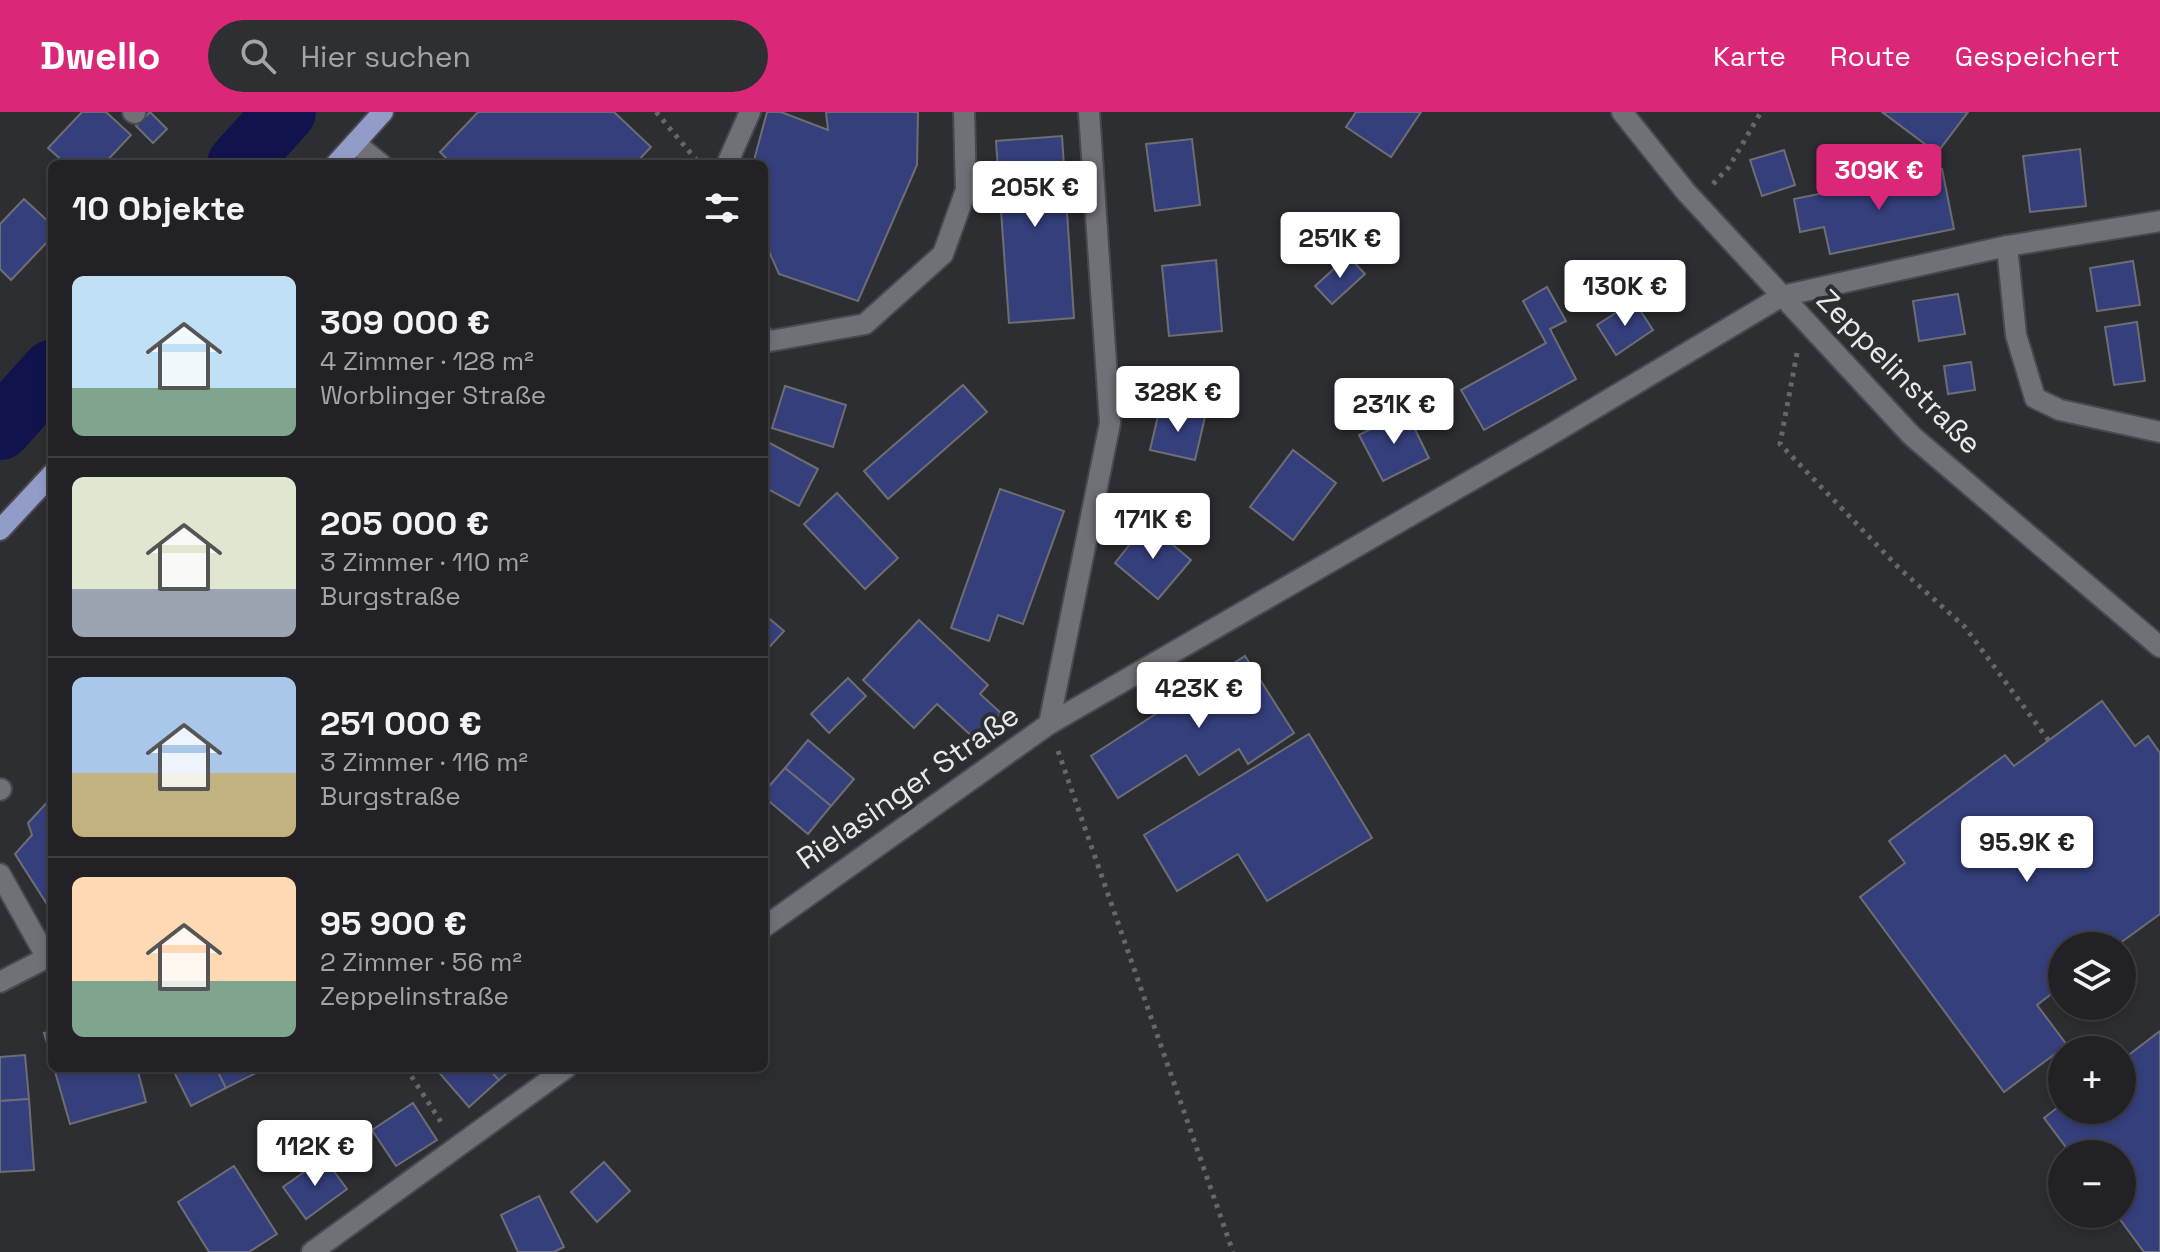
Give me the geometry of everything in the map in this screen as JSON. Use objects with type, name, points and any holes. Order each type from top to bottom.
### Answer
[{"type":"main road","points":[[340,160],[383,112]]},
{"type":"main road","points":[[0,530],[48,478]]},
{"type":"street","points":[[729,160],[750,112]]},
{"type":"street","points":[[768,340],[865,324],[943,254],[966,190],[964,112]]},
{"type":"street","points":[[1049,724],[1110,423],[1089,112]]},
{"type":"street","name":"Zeppelinstraße","points":[[1622,112],[1686,192],[1912,436],[2160,647]]},
{"type":"street","points":[[355,143],[376,160]]},
{"type":"street","name":"Rielasinger Straße","points":[[768,924],[1049,724],[1548,436],[1782,296],[2007,246],[2160,221]]},
{"type":"street","points":[[2007,246],[2016,335],[2035,398],[2060,410],[2160,432]]},
{"type":"street","points":[[0,874],[48,953]]},
{"type":"street","points":[[0,982],[48,957]]},
{"type":"street","points":[[312,1252],[560,1072]]},
{"type":"path","points":[[656,112],[697,160]]},
{"type":"path","points":[[1729,167],[1761,112]]},
{"type":"path","points":[[1797,353],[1780,444],[1898,567],[1965,627],[2049,741]]},
{"type":"path","points":[[1049,724],[1233,1252]]},
{"type":"path","points":[[409,1072],[457,1146]]},
{"type":"building","points":[[82,112],[106,112],[131,135],[108,160],[62,160],[48,148]]},
{"type":"building","points":[[150,112],[167,129],[153,143],[136,126]]},
{"type":"building","points":[[478,112],[614,112],[651,147],[639,160],[448,160],[440,152]]},
{"type":"building","points":[[767,112],[781,112],[828,130],[826,112],[918,112],[917,165],[858,301],[779,274],[768,249],[768,160],[754,160]]},
{"type":"building","points":[[1356,112],[1421,112],[1391,157],[1346,127]]},
{"type":"building","points":[[1882,112],[1968,112],[1937,153]]},
{"type":"building","points":[[1062,136],[1074,318],[1009,323],[996,141]]},
{"type":"building","points":[[1192,139],[1200,205],[1155,211],[1146,144]]},
{"type":"building","points":[[2080,149],[2086,206],[2030,212],[2023,156]]},
{"type":"building","points":[[1784,150],[1795,185],[1762,196],[1750,160]]},
{"type":"building","points":[[1942,169],[1954,229],[1830,254],[1824,227],[1800,232],[1794,199]]},
{"type":"building","points":[[24,199],[48,221],[48,241],[11,280],[0,269],[0,224]]},
{"type":"building","points":[[1348,256],[1365,274],[1332,304],[1315,286]]},
{"type":"building","points":[[1216,260],[1222,331],[1169,336],[1162,266]]},
{"type":"building","points":[[2133,261],[2140,305],[2097,311],[2090,268]]},
{"type":"building","points":[[1547,287],[1566,321],[1550,329],[1576,379],[1484,430],[1461,390],[1546,343],[1523,301]]},
{"type":"building","points":[[1958,294],[1965,334],[1919,341],[1913,301]]},
{"type":"building","points":[[1634,301],[1653,330],[1616,355],[1597,325]]},
{"type":"building","points":[[2137,322],[2145,381],[2114,385],[2105,327]]},
{"type":"building","points":[[1971,362],[1975,390],[1948,394],[1944,366]]},
{"type":"building","points":[[963,385],[987,412],[888,499],[864,471]]},
{"type":"building","points":[[785,386],[846,405],[833,447],[772,428]]},
{"type":"building","points":[[1160,407],[1205,417],[1195,460],[1150,450]]},
{"type":"building","points":[[1406,411],[1429,458],[1383,481],[1359,435]]},
{"type":"building","points":[[768,442],[818,469],[799,506],[768,489]]},
{"type":"building","points":[[1293,450],[1336,483],[1293,540],[1250,507]]},
{"type":"building","points":[[1000,489],[1064,511],[1023,624],[998,615],[989,641],[951,628]]},
{"type":"building","points":[[837,493],[898,558],[865,589],[804,524]]},
{"type":"building","points":[[1147,523],[1191,560],[1158,599],[1115,563]]},
{"type":"building","points":[[768,617],[784,631],[768,649]]},
{"type":"building","points":[[919,620],[988,685],[980,694],[1001,713],[976,740],[937,704],[914,728],[863,680]]},
{"type":"building","points":[[1245,656],[1294,733],[1248,764],[1239,749],[1199,775],[1186,755],[1118,798],[1091,756]]},
{"type":"building","points":[[848,678],[866,696],[829,733],[811,714]]},
{"type":"building","points":[[2102,701],[2135,746],[2148,736],[2160,753],[2160,914],[2135,932],[2048,932],[2048,997],[2037,1005],[2060,1036],[2048,1036],[2048,1059],[2004,1092],[1860,897],[1905,863],[1889,841],[2005,755],[2014,766]]},
{"type":"building","points":[[1309,734],[1372,838],[1267,901],[1238,854],[1177,891],[1144,835]]},
{"type":"building","points":[[808,740],[854,779],[831,806],[785,768]]},
{"type":"building","points":[[785,768],[831,806],[808,834],[768,800],[768,787]]},
{"type":"building","points":[[48,801],[48,906],[15,854],[32,835],[28,823]]},
{"type":"building","points":[[2160,1031],[2160,1252],[2144,1252],[2126,1228],[2136,1228],[2136,1140],[2060,1140],[2048,1124],[2136,1124],[2136,1049]]},
{"type":"building","points":[[25,1055],[29,1099],[0,1101],[0,1057]]},
{"type":"building","points":[[55,1072],[138,1072],[146,1102],[70,1124]]},
{"type":"building","points":[[174,1072],[218,1072],[226,1088],[191,1106]]},
{"type":"building","points":[[218,1072],[258,1072],[226,1088]]},
{"type":"building","points":[[438,1072],[492,1072],[499,1080],[469,1107]]},
{"type":"building","points":[[492,1072],[508,1072],[499,1080]]},
{"type":"building","points":[[29,1099],[34,1170],[0,1172],[0,1101]]},
{"type":"building","points":[[413,1103],[437,1140],[396,1166],[372,1130]]},
{"type":"building","points":[[324,1158],[347,1189],[306,1219],[283,1187]]},
{"type":"building","points":[[604,1162],[630,1191],[597,1222],[571,1192]]},
{"type":"building","points":[[234,1166],[277,1234],[249,1252],[209,1252],[178,1202]]},
{"type":"building","points":[[539,1196],[564,1247],[554,1252],[518,1252],[501,1215]]},
{"type":"waterway","points":[[242,160],[285,112]]},
{"type":"waterway","points":[[0,429],[48,375]]}]
